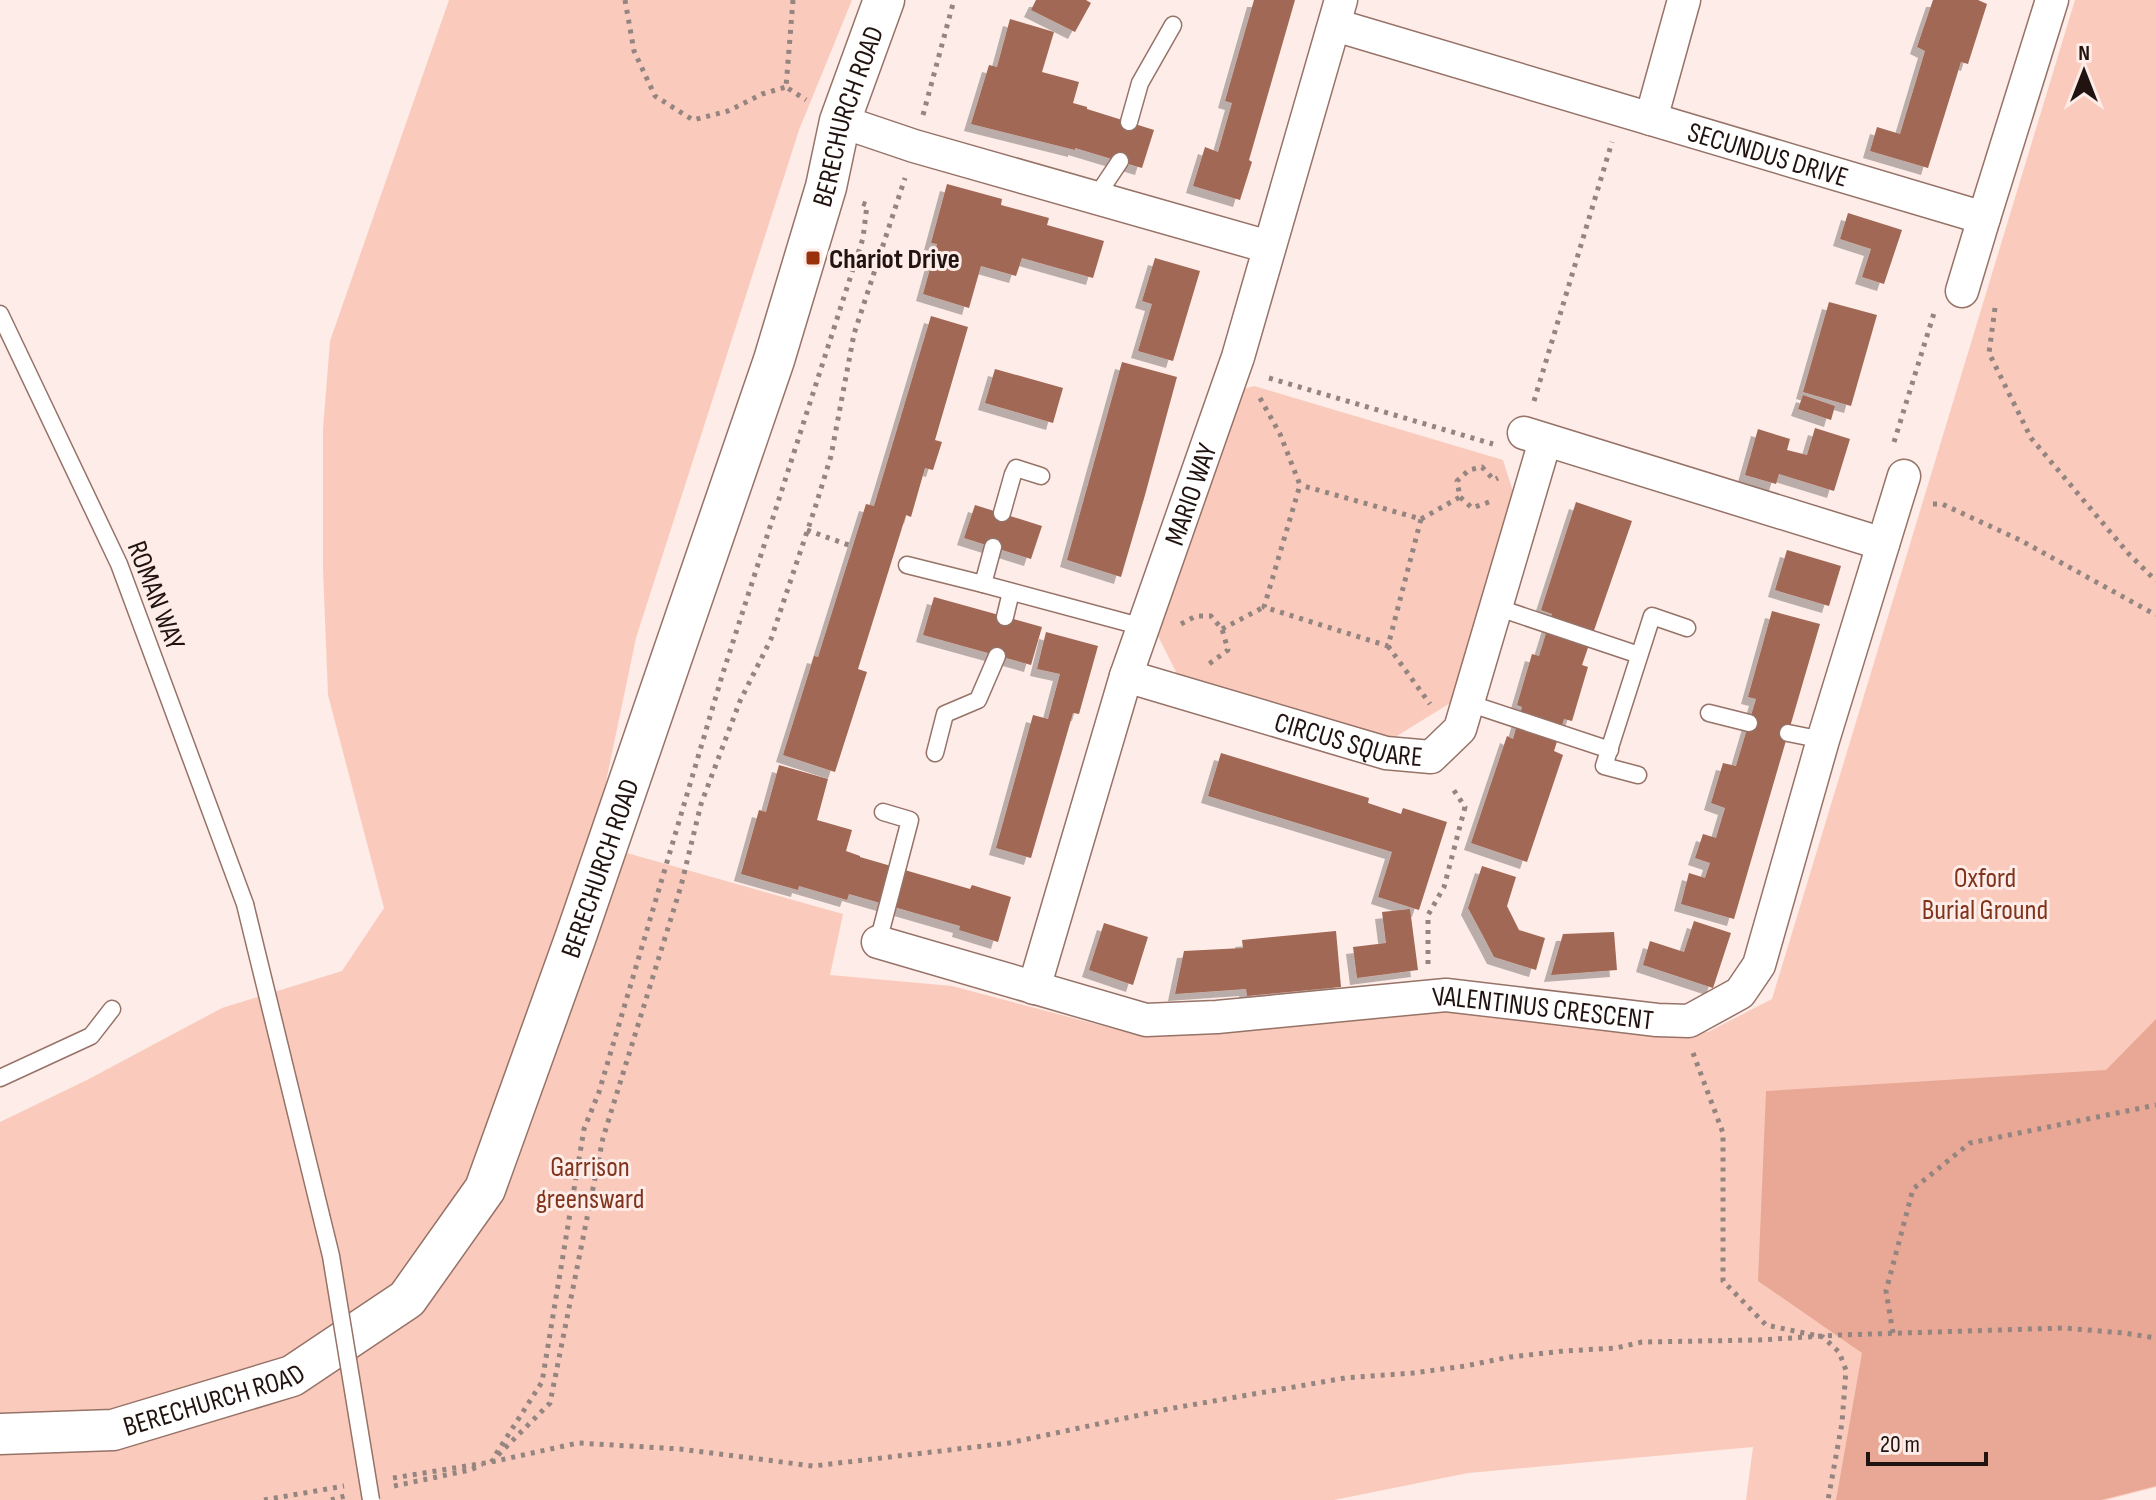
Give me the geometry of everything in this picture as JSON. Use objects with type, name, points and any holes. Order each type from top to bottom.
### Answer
[{"type":"street","name":"BERECHURCH ROAD","points":[[0,1434],[113,1430],[292,1376],[407,1299],[485,1189],[576,936],[774,360],[826,187],[840,121],[884,0]]},
{"type":"street","points":[[1636,115],[1684,0]]},
{"type":"street","points":[[1957,283],[1984,218],[2052,0]]},
{"type":"street","name":"SECUNDUS DRIVE","points":[[1338,13],[1636,115],[1984,218]]},
{"type":"street","name":"MARIO WAY","points":[[1034,988],[1126,676],[1158,632],[1241,372],[1269,247],[1338,13]]},
{"type":"street","points":[[840,121],[914,146],[1269,247]]},
{"type":"street","points":[[1522,441],[1883,544]]},
{"type":"street","name":"CIRCUS SQUARE","points":[[1126,676],[1386,753],[1440,749],[1460,729],[1496,607],[1522,441]]},
{"type":"street","name":"VALENTINUS CRESCENT","points":[[878,942],[1146,1020],[1217,1017],[1446,995],[1657,1020],[1689,1021],[1740,993],[1759,965],[1823,740],[1900,490]]},
{"type":"lane","points":[[1129,122],[1140,83],[1173,25]]},
{"type":"lane","points":[[1096,197],[1120,161]]},
{"type":"lane","name":"ROMAN WAY","points":[[0,314],[119,564],[245,904],[331,1256],[370,1494]]},
{"type":"lane","points":[[1002,513],[1016,468],[1041,476]]},
{"type":"lane","points":[[983,584],[993,547]]},
{"type":"lane","points":[[907,565],[1158,632]]},
{"type":"lane","points":[[1005,617],[1011,592]]},
{"type":"lane","points":[[1496,607],[1639,655]]},
{"type":"lane","points":[[1638,775],[1604,766],[1652,616],[1687,628]]},
{"type":"lane","points":[[935,753],[945,714],[978,700],[997,656]]},
{"type":"lane","points":[[1468,703],[1610,750]]},
{"type":"lane","points":[[1709,713],[1749,723]]},
{"type":"lane","points":[[1788,733],[1823,740]]},
{"type":"lane","points":[[878,942],[910,820],[883,812]]},
{"type":"lane","points":[[0,1078],[91,1036],[112,1009]]},
{"type":"path","points":[[625,0],[634,51],[655,96],[693,120],[728,111],[762,94],[786,87],[840,121]]},
{"type":"path","points":[[786,87],[793,0]]},
{"type":"path","points":[[491,1462],[550,1403],[603,1138],[681,886],[701,804],[740,701],[771,639],[831,456],[854,334],[914,146],[954,0]]},
{"type":"path","points":[[1241,372],[1289,383],[1517,451],[1636,115]]},
{"type":"path","points":[[491,1462],[542,1382],[584,1129],[599,1092],[722,676],[863,238],[867,205],[826,187]]},
{"type":"path","points":[[2156,581],[2128,553],[2031,438],[1989,353],[1999,281],[1957,283],[1890,456],[1888,469],[1900,490],[1942,504],[2020,540],[2156,615]]},
{"type":"path","points":[[1241,372],[1280,434],[1300,485],[1264,607]]},
{"type":"path","points":[[1491,444],[1522,441]]},
{"type":"path","points":[[1482,467],[1494,480],[1498,493],[1488,503],[1472,508],[1460,497],[1457,481],[1469,470],[1482,467]]},
{"type":"path","points":[[1494,480],[1505,475]]},
{"type":"path","points":[[1300,485],[1421,519],[1460,497]]},
{"type":"path","points":[[1388,646],[1421,519]]},
{"type":"path","points":[[807,530],[854,547]]},
{"type":"path","points":[[1222,629],[1264,607],[1388,646],[1432,708],[1440,749],[1465,807],[1444,887],[1428,915],[1428,997]]},
{"type":"path","points":[[1158,632],[1196,616],[1211,616],[1222,629],[1228,650],[1205,667]]},
{"type":"path","points":[[1689,1021],[1689,1041],[1723,1133],[1723,1281],[1766,1325],[1823,1337],[1839,1352],[1846,1370],[1842,1423],[1828,1500]]},
{"type":"path","points":[[1893,1333],[1886,1291],[1913,1189],[1970,1143],[2156,1105]]},
{"type":"path","points":[[331,1500],[370,1494],[578,1443],[680,1449],[813,1466],[1009,1443],[1168,1409],[1345,1378],[1413,1373],[1510,1357],[1616,1348],[1642,1342],[2064,1328],[2156,1338]]},
{"type":"green space","name":"Garrison greensward","points":[[449,0],[852,0],[799,130],[636,638],[603,796],[588,842],[843,914],[830,975],[952,986],[1137,1035],[1311,1025],[1442,1009],[1658,1034],[1708,1032],[1772,999],[2075,0],[2156,0],[2156,1487],[2106,1500],[1746,1500],[1753,1447],[1468,1473],[1334,1500],[0,1500],[0,1122],[222,1008],[342,971],[384,908],[328,695],[323,568],[323,429],[330,341]]},
{"type":"green space","points":[[1254,386],[1503,460],[1514,495],[1455,700],[1384,744],[1181,682],[1154,628],[1220,396]]},
{"type":"shaded area","points":[[2156,1019],[2156,1486],[2101,1500],[1836,1500],[1862,1353],[1758,1281],[1766,1091],[2106,1070]]},
{"type":"building","points":[[1036,0],[1086,0],[1091,3],[1075,32],[1031,10]]},
{"type":"building","points":[[1254,0],[1295,0],[1240,200],[1193,186],[1205,147],[1218,152],[1232,103],[1225,101]]},
{"type":"building","points":[[1933,0],[1978,0],[1987,4],[1968,64],[1961,62],[1928,168],[1870,151],[1877,127],[1900,134],[1925,51],[1917,47]]},
{"type":"building","points":[[1010,19],[1054,32],[1042,72],[1079,82],[1073,103],[1154,130],[1142,168],[1075,148],[971,124],[989,65],[997,67]]},
{"type":"building","points":[[947,184],[1002,199],[1001,205],[1049,218],[1047,225],[1104,241],[1093,278],[1022,258],[1016,276],[981,266],[969,308],[923,294],[937,244],[931,243]]},
{"type":"building","points":[[1848,213],[1902,230],[1884,284],[1862,277],[1871,249],[1840,239]]},
{"type":"building","points":[[1155,258],[1200,271],[1173,361],[1138,351],[1152,304],[1142,301]]},
{"type":"building","points":[[1829,302],[1877,315],[1851,406],[1803,392]]},
{"type":"building","points":[[931,316],[968,327],[935,440],[942,442],[933,470],[925,468],[911,517],[906,515],[858,669],[867,672],[835,772],[783,755],[814,656],[818,657],[866,504],[874,506]]},
{"type":"building","points":[[1122,362],[1177,377],[1121,577],[1067,560]]},
{"type":"building","points":[[995,369],[1063,388],[1053,423],[985,403]]},
{"type":"building","points":[[1803,395],[1835,406],[1831,420],[1798,409]]},
{"type":"building","points":[[1815,428],[1850,439],[1834,491],[1779,474],[1776,484],[1745,475],[1758,429],[1790,439],[1787,450],[1807,455]]},
{"type":"building","points":[[1576,502],[1632,521],[1582,665],[1588,667],[1572,721],[1564,719],[1554,751],[1563,755],[1527,862],[1471,843],[1507,736],[1513,739],[1522,707],[1517,705],[1532,654],[1539,656],[1552,614],[1541,610]]},
{"type":"building","points":[[975,505],[1042,526],[1031,559],[964,538]]},
{"type":"building","points":[[1787,550],[1841,566],[1829,606],[1775,590]]},
{"type":"building","points":[[934,597],[1042,627],[1031,665],[923,635]]},
{"type":"building","points":[[1772,611],[1820,624],[1734,919],[1681,904],[1689,873],[1705,878],[1710,863],[1695,858],[1703,834],[1716,838],[1725,808],[1711,803],[1723,763],[1736,766],[1756,699],[1748,697]]},
{"type":"building","points":[[1046,632],[1098,646],[1079,714],[1073,713],[1031,858],[996,848],[1033,715],[1048,719],[1060,674],[1037,669]]},
{"type":"building","points":[[1221,753],[1369,798],[1368,803],[1401,814],[1403,808],[1447,822],[1419,910],[1378,897],[1392,852],[1208,796]]},
{"type":"building","points":[[779,765],[828,779],[817,820],[852,830],[846,851],[970,889],[972,885],[1011,897],[998,942],[959,930],[960,926],[849,894],[847,900],[741,874],[759,810],[766,812]]},
{"type":"building","points":[[1482,866],[1516,877],[1507,906],[1519,930],[1545,938],[1536,970],[1494,957],[1468,908]]},
{"type":"building","points":[[1410,909],[1418,970],[1357,978],[1353,947],[1386,943],[1382,912]]},
{"type":"building","points":[[1694,921],[1731,933],[1713,988],[1643,965],[1650,941],[1684,952]]},
{"type":"building","points":[[1104,923],[1148,937],[1133,985],[1089,970]]},
{"type":"building","points":[[1336,931],[1341,987],[1247,996],[1246,989],[1175,994],[1184,951],[1243,948],[1242,940]]},
{"type":"building","points":[[1614,932],[1617,970],[1551,975],[1563,934]]},
{"type":"place","name":"Chariot Drive","points":[[813,258]]},
{"type":"park label","name":"Oxford Burial Ground","points":[[1985,893]]}]
